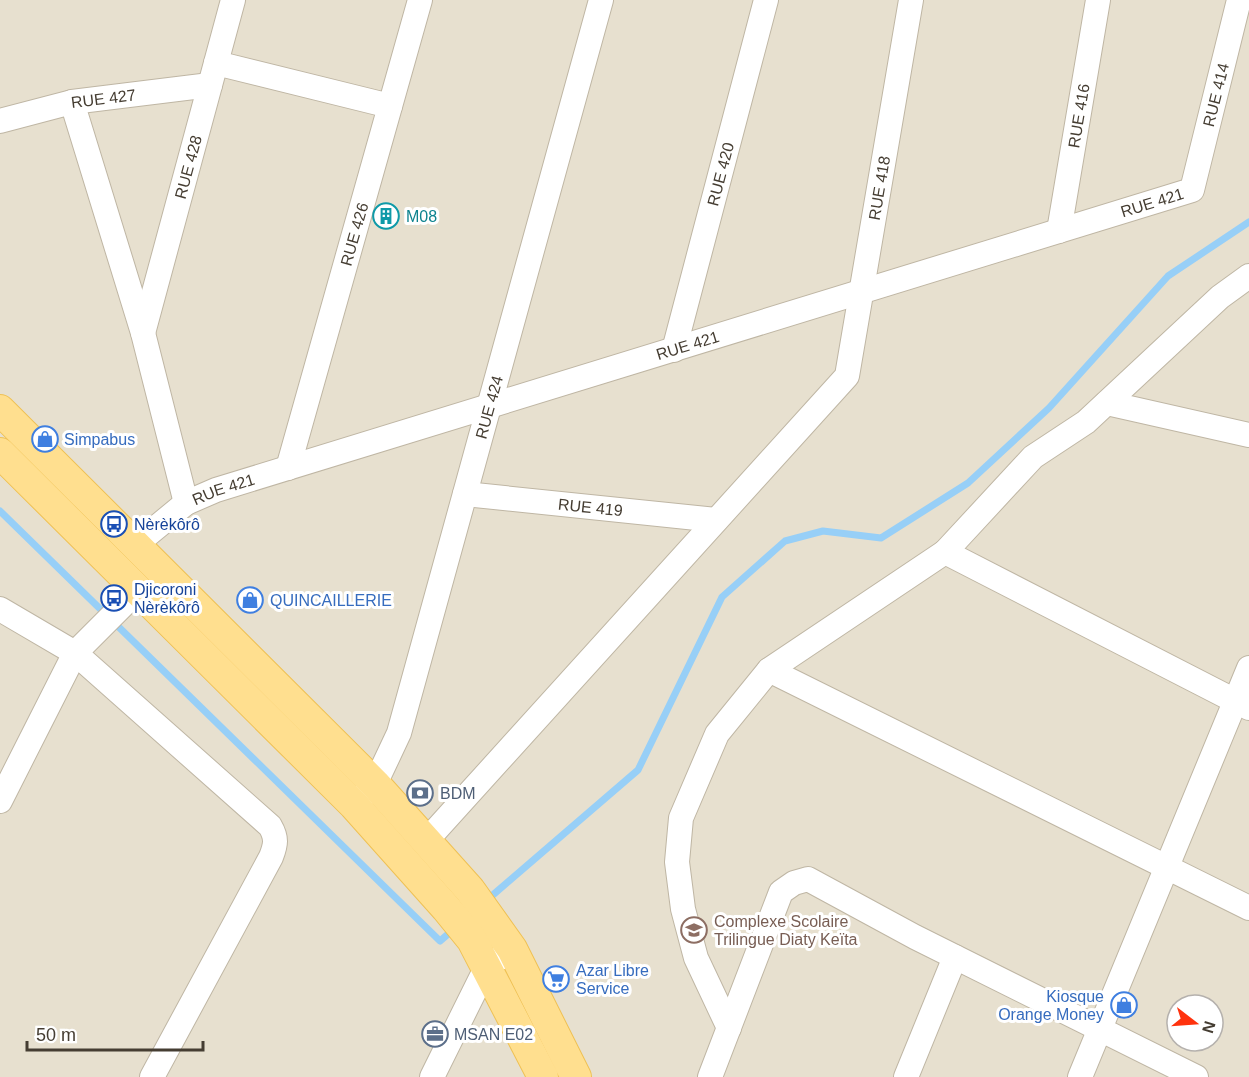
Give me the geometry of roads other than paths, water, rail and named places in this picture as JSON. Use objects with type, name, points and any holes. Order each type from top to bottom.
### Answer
[{"type":"main road","points":[[0,410],[375,784],[470,891],[493,939],[576,1077]]},
{"type":"main road","points":[[0,453],[354,805],[446,908],[493,939]]},
{"type":"main road","points":[[493,939],[486,968],[543,1077]]},
{"type":"street","name":"RUE 428","points":[[143,333],[233,0]]},
{"type":"street","name":"RUE 426","points":[[288,468],[420,0]]},
{"type":"street","name":"RUE 424","points":[[354,805],[375,784],[399,733],[601,0]]},
{"type":"street","name":"RUE 420","points":[[674,350],[766,0]]},
{"type":"street","name":"RUE 418","points":[[716,520],[847,376],[911,0]]},
{"type":"street","name":"RUE 416","points":[[1059,231],[1098,0]]},
{"type":"street","name":"RUE 414","points":[[1192,190],[1239,0]]},
{"type":"street","name":"RUE 427","points":[[0,121],[72,102],[213,74],[390,106]]},
{"type":"street","name":"RUE 428","points":[[72,102],[143,333],[186,503]]},
{"type":"street","name":"RUE 421","points":[[135,545],[186,503],[216,490],[1192,190]]},
{"type":"street","points":[[729,1028],[696,958],[683,909],[677,862],[681,818],[717,734],[769,670],[945,552],[1033,457],[1086,422],[1220,297],[1249,276]]},
{"type":"street","points":[[1107,403],[1249,435]]},
{"type":"street","name":"RUE 419","points":[[465,494],[716,520]]},
{"type":"street","points":[[426,841],[716,520]]},
{"type":"street","points":[[945,552],[1242,704]]},
{"type":"street","points":[[0,801],[75,653],[138,590]]},
{"type":"street","points":[[0,609],[75,653],[270,826],[276,836],[276,845],[271,857],[152,1077]]},
{"type":"street","points":[[1080,1077],[1166,867],[1242,704],[1249,668]]},
{"type":"street","points":[[769,670],[1249,908]]},
{"type":"street","points":[[710,1077],[781,892],[794,883],[808,879],[956,957],[1196,1077]]},
{"type":"street","points":[[906,1077],[956,957]]},
{"type":"street","points":[[432,1077],[486,968]]},
{"type":"waterway","points":[[487,900],[638,770],[722,597],[785,541],[823,531],[881,538],[968,483],[1049,408],[1168,276],[1249,222]]},
{"type":"waterway","points":[[0,511],[440,941],[454,929]]},
{"type":"place","name":"M08","points":[[386,216]]},
{"type":"place","name":"Simpabus","points":[[45,439]]},
{"type":"place","name":"Nèrèkôrô","points":[[114,524]]},
{"type":"place","name":"Djicoroni Nèrèkôrô","points":[[114,598]]},
{"type":"place","name":"QUINCAILLERIE","points":[[250,600]]},
{"type":"place","name":"BDM","points":[[420,793]]},
{"type":"place","name":"Complexe Scolaire Trilingue Diaty Keïta","points":[[694,930]]},
{"type":"place","name":"Azar Libre Service","points":[[556,979]]},
{"type":"place","name":"Kiosque Orange Money","points":[[1124,1005]]},
{"type":"place","name":"MSAN E02","points":[[435,1034]]}]
